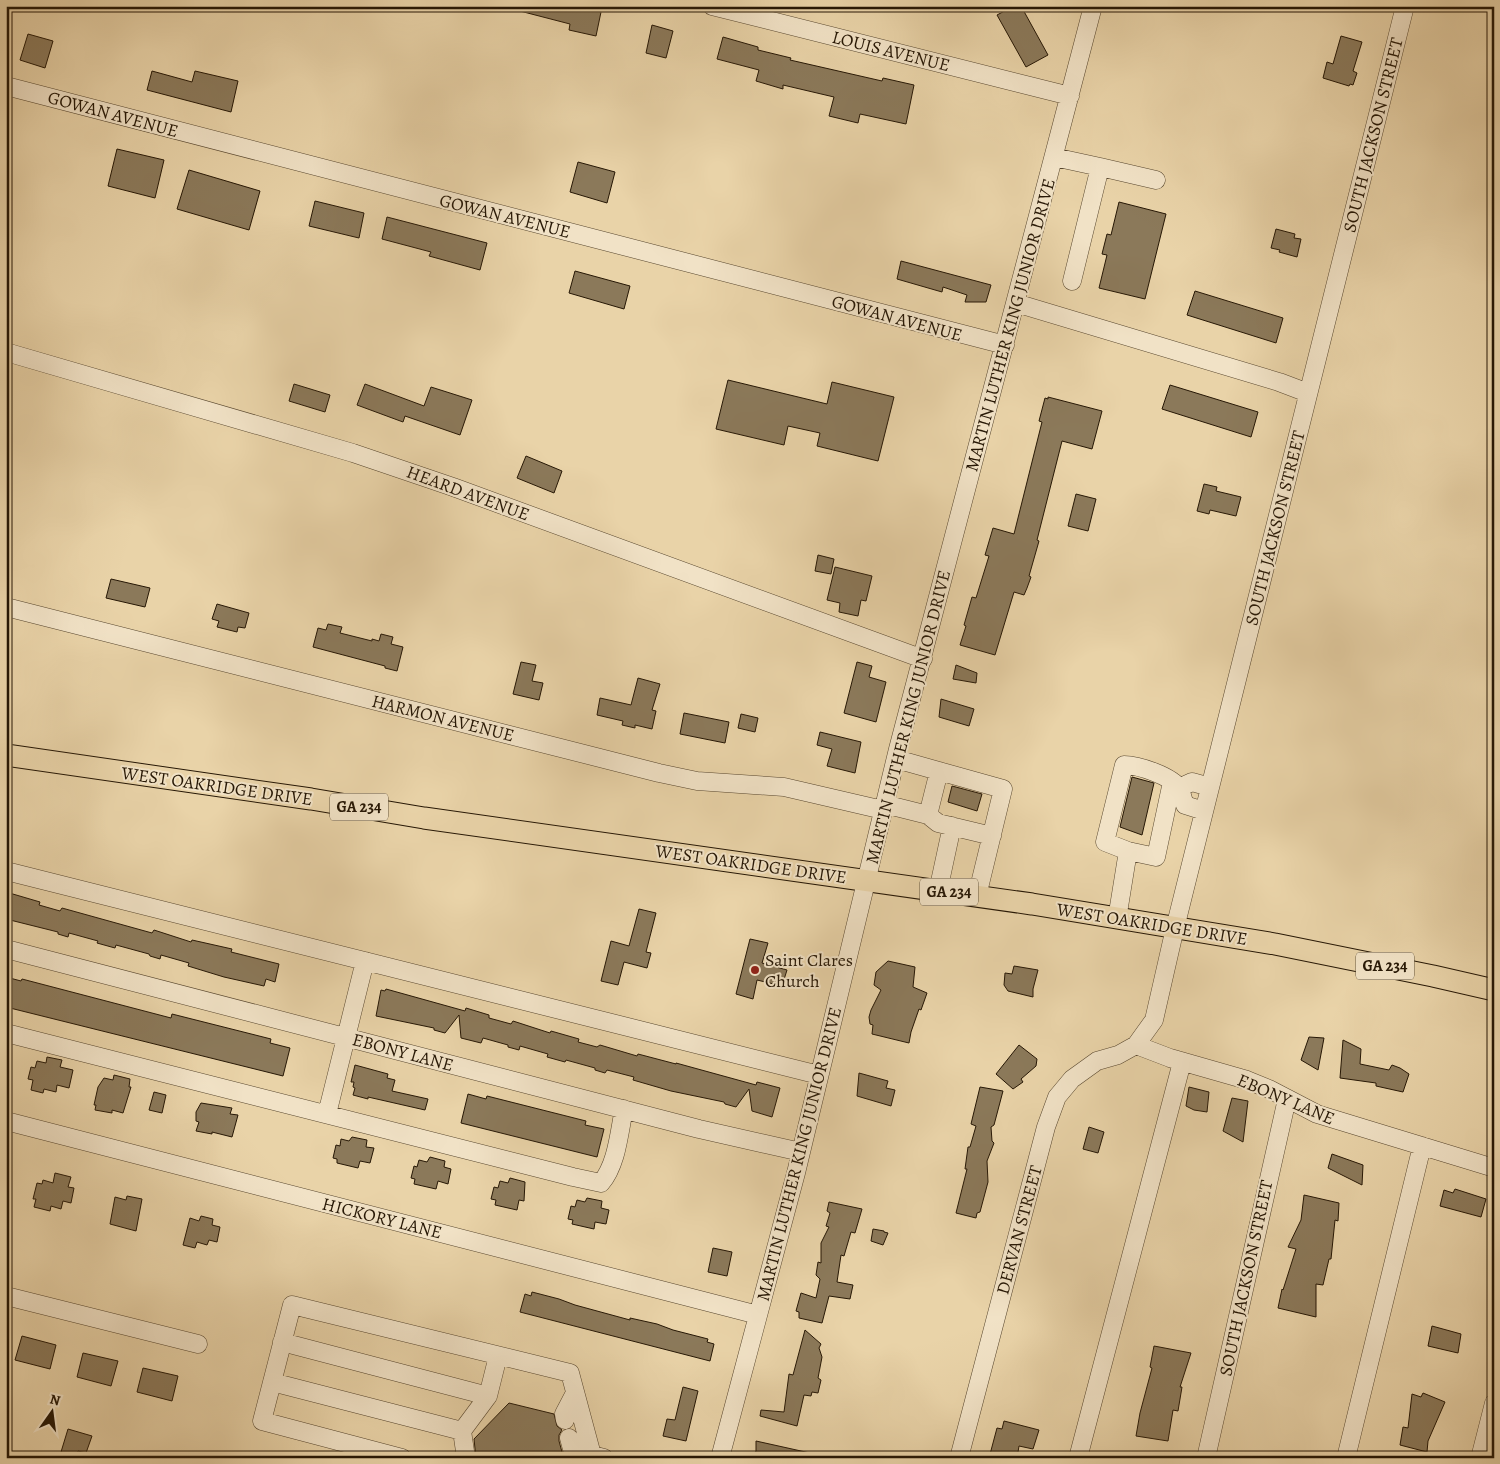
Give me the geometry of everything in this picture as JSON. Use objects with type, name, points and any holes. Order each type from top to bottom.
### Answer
[{"type":"main road","name":"WEST OAKRIDGE DRIVE","points":[[6,755],[424,818],[977,896],[1276,944],[1494,990]]},
{"type":"street","name":"LOUIS AVENUE","points":[[712,6],[1070,96]]},
{"type":"street","points":[[1083,48],[1086,6]]},
{"type":"street","name":"MARTIN LUTHER KING JUNIOR DRIVE","points":[[720,1458],[801,1152],[896,759],[1093,6]]},
{"type":"street","name":"SOUTH JACKSON STREET","points":[[1136,1046],[1154,1020],[1175,928],[1405,6]]},
{"type":"street","name":"GOWAN AVENUE","points":[[6,86],[1005,345]]},
{"type":"street","points":[[1054,157],[1156,180]]},
{"type":"street","points":[[1072,281],[1100,167]]},
{"type":"street","points":[[1016,303],[1279,382],[1308,393]]},
{"type":"street","name":"HEARD AVENUE","points":[[6,352],[353,452],[923,659]]},
{"type":"street","name":"HARMON AVENUE","points":[[6,607],[659,773],[697,781],[784,787],[928,815],[938,823],[992,836]]},
{"type":"street","points":[[896,759],[1003,789],[977,896]]},
{"type":"street","points":[[1176,785],[1156,857],[1128,851],[1105,842],[1124,765],[1133,765],[1158,774],[1176,785],[1185,805],[1204,811]]},
{"type":"street","points":[[928,815],[939,771]]},
{"type":"street","points":[[1176,785],[1192,782],[1210,787]]},
{"type":"street","points":[[938,891],[952,826]]},
{"type":"street","points":[[1117,919],[1128,851]]},
{"type":"street","points":[[6,870],[819,1075]]},
{"type":"street","name":"EBONY LANE","points":[[6,950],[699,1129],[801,1152]]},
{"type":"street","points":[[327,1114],[365,961]]},
{"type":"street","points":[[6,1033],[601,1183],[612,1162],[624,1109]]},
{"type":"street","name":"EBONY LANE","points":[[1136,1046],[1182,1062],[1247,1080],[1269,1089],[1317,1114],[1494,1168]]},
{"type":"street","name":"DERVAN STREET","points":[[959,1458],[1046,1127],[1057,1097],[1072,1079],[1097,1061],[1118,1055],[1136,1046]]},
{"type":"street","points":[[1078,1458],[1182,1062]]},
{"type":"street","name":"SOUTH JACKSON STREET","points":[[1206,1458],[1287,1099]]},
{"type":"street","name":"HICKORY LANE","points":[[6,1121],[758,1315]]},
{"type":"street","points":[[1346,1458],[1422,1146]]},
{"type":"street","points":[[6,1296],[198,1344]]},
{"type":"street","points":[[402,1458],[262,1421],[292,1305],[570,1373],[595,1457]]},
{"type":"street","points":[[282,1342],[488,1396]]},
{"type":"street","points":[[466,1458],[462,1431],[488,1396],[498,1356]]},
{"type":"street","points":[[272,1382],[462,1431]]},
{"type":"street","points":[[565,1420],[564,1414],[576,1393]]},
{"type":"street","points":[[1480,1458],[1494,1403]]},
{"type":"street","points":[[569,1438],[572,1449],[595,1457]]},
{"type":"building","points":[[516,6],[574,6],[601,12],[596,36],[569,30],[570,24],[516,10]]},
{"type":"building","points":[[1014,6],[1021,6],[1048,55],[1026,67],[997,15]]},
{"type":"building","points":[[652,25],[673,31],[666,58],[646,53]]},
{"type":"building","points":[[28,34],[53,41],[45,68],[20,60]]},
{"type":"building","points":[[1341,36],[1362,42],[1353,71],[1357,73],[1353,85],[1350,84],[1349,86],[1323,78],[1327,62],[1333,64]]},
{"type":"building","points":[[723,37],[758,47],[758,50],[791,58],[790,60],[882,81],[883,78],[914,85],[906,124],[860,114],[858,123],[829,116],[834,97],[783,85],[783,89],[756,81],[759,70],[717,59]]},
{"type":"building","points":[[152,71],[192,82],[195,71],[238,81],[231,112],[147,90]]},
{"type":"building","points":[[117,149],[164,160],[155,198],[108,186]]},
{"type":"building","points":[[578,162],[615,172],[607,203],[570,192]]},
{"type":"building","points":[[189,170],[260,191],[249,230],[177,209]]},
{"type":"building","points":[[315,201],[364,213],[359,238],[309,226]]},
{"type":"building","points":[[1119,202],[1166,214],[1145,299],[1099,288],[1107,255],[1102,254],[1107,234],[1111,235]]},
{"type":"building","points":[[387,217],[487,243],[480,270],[429,256],[431,252],[382,239]]},
{"type":"building","points":[[1276,229],[1295,234],[1294,238],[1301,239],[1297,257],[1271,248]]},
{"type":"building","points":[[901,261],[991,285],[986,302],[965,302],[967,295],[943,287],[942,292],[897,279]]},
{"type":"building","points":[[575,271],[630,286],[624,309],[569,293]]},
{"type":"building","points":[[1195,291],[1283,318],[1276,343],[1187,315]]},
{"type":"building","points":[[728,380],[827,404],[832,382],[894,397],[878,461],[817,446],[820,433],[788,426],[784,445],[716,429]]},
{"type":"building","points":[[294,384],[330,395],[325,412],[289,401]]},
{"type":"building","points":[[365,384],[424,406],[431,387],[472,400],[460,435],[405,416],[403,422],[357,405]]},
{"type":"building","points":[[1170,385],[1258,412],[1251,437],[1162,409]]},
{"type":"building","points":[[1048,397],[1102,411],[1092,449],[1062,441],[1037,540],[1039,541],[1029,576],[1031,577],[1024,595],[1014,592],[995,655],[960,645],[966,626],[964,625],[972,597],[976,598],[989,556],[985,555],[993,528],[1014,534],[1042,422],[1039,421],[1045,398],[1048,399]]},
{"type":"building","points":[[526,456],[562,471],[554,493],[517,478]]},
{"type":"building","points":[[1204,484],[1217,487],[1216,491],[1241,497],[1236,516],[1210,510],[1209,514],[1197,511]]},
{"type":"building","points":[[1076,494],[1096,499],[1088,531],[1068,526]]},
{"type":"building","points":[[818,555],[834,559],[831,574],[815,571]]},
{"type":"building","points":[[835,567],[872,576],[866,601],[861,600],[858,616],[839,612],[840,603],[827,600]]},
{"type":"building","points":[[111,579],[150,588],[145,607],[106,598]]},
{"type":"building","points":[[217,604],[249,613],[245,628],[238,627],[237,632],[217,627],[219,621],[212,619]]},
{"type":"building","points":[[328,624],[342,627],[340,633],[372,641],[372,639],[379,641],[381,634],[393,637],[391,644],[403,647],[397,671],[385,668],[385,666],[313,647],[318,628],[326,630]]},
{"type":"building","points":[[521,662],[536,665],[532,681],[543,683],[539,700],[513,694]]},
{"type":"building","points":[[857,662],[872,666],[869,677],[886,682],[876,722],[844,713]]},
{"type":"building","points":[[956,665],[977,673],[976,683],[953,679]]},
{"type":"building","points":[[638,678],[660,684],[652,710],[656,711],[652,729],[635,725],[635,728],[622,725],[623,721],[597,715],[600,698],[631,705]]},
{"type":"building","points":[[941,699],[974,709],[969,726],[939,717]]},
{"type":"building","points":[[684,713],[729,722],[725,743],[680,734]]},
{"type":"building","points":[[741,714],[758,718],[755,732],[738,728]]},
{"type":"building","points":[[820,732],[861,742],[855,773],[827,766],[832,749],[817,745]]},
{"type":"building","points":[[1132,777],[1154,783],[1142,835],[1120,827]]},
{"type":"building","points":[[952,786],[982,794],[977,811],[948,802]]},
{"type":"building","points":[[6,892],[40,902],[39,905],[60,911],[62,908],[152,933],[154,930],[191,942],[192,940],[232,949],[231,952],[279,964],[275,982],[266,979],[264,986],[224,977],[188,966],[189,963],[161,955],[160,959],[116,945],[115,948],[69,933],[68,937],[58,934],[58,932],[6,919]]},
{"type":"building","points":[[639,909],[656,913],[646,952],[651,953],[647,968],[624,962],[618,985],[601,981],[611,941],[629,946]]},
{"type":"building","points":[[750,939],[768,943],[762,963],[787,970],[782,986],[757,980],[753,999],[736,994]]},
{"type":"building","points":[[888,961],[915,967],[913,987],[927,993],[921,1010],[919,1009],[909,1043],[872,1034],[873,1025],[870,1024],[869,1017],[881,990],[874,985],[876,972]]},
{"type":"building","points":[[1014,966],[1038,970],[1033,997],[1008,991],[1004,985],[1005,973],[1012,974]]},
{"type":"building","points":[[6,977],[21,981],[22,979],[171,1018],[172,1014],[271,1039],[270,1043],[290,1048],[283,1076],[6,1007]]},
{"type":"building","points":[[386,989],[465,1011],[466,1008],[489,1015],[489,1018],[511,1024],[513,1021],[550,1033],[551,1031],[579,1039],[578,1042],[597,1047],[600,1045],[756,1085],[757,1082],[780,1088],[772,1117],[752,1111],[749,1089],[736,1107],[724,1102],[671,1091],[633,1080],[634,1077],[607,1070],[605,1073],[595,1070],[595,1068],[566,1060],[565,1062],[547,1057],[548,1054],[520,1046],[519,1050],[483,1038],[481,1043],[461,1038],[459,1015],[445,1033],[434,1030],[434,1028],[376,1016],[381,990],[385,991]]},
{"type":"building","points":[[1309,1037],[1324,1038],[1318,1070],[1301,1060]]},
{"type":"building","points":[[1343,1040],[1361,1049],[1360,1064],[1389,1070],[1392,1065],[1409,1074],[1403,1092],[1376,1086],[1376,1083],[1340,1078]]},
{"type":"building","points":[[1019,1045],[1037,1059],[1036,1066],[1021,1079],[1023,1082],[1013,1089],[996,1074]]},
{"type":"building","points":[[47,1057],[62,1060],[60,1067],[73,1070],[69,1088],[57,1085],[56,1092],[44,1089],[43,1093],[31,1090],[33,1080],[28,1079],[31,1067],[35,1068],[37,1061],[46,1063]]},
{"type":"building","points":[[355,1065],[388,1074],[387,1078],[395,1080],[392,1091],[428,1099],[425,1110],[353,1095],[355,1088],[353,1087],[354,1082],[351,1082]]},
{"type":"building","points":[[859,1073],[888,1081],[886,1088],[895,1090],[891,1106],[857,1096]]},
{"type":"building","points":[[114,1075],[130,1079],[129,1087],[131,1087],[123,1113],[112,1110],[112,1113],[95,1110],[96,1105],[94,1105],[98,1087],[104,1078],[113,1080]]},
{"type":"building","points":[[980,1087],[1003,1091],[994,1125],[991,1127],[992,1141],[994,1143],[987,1161],[988,1182],[980,1212],[977,1213],[976,1218],[956,1213],[967,1169],[965,1169],[968,1147],[970,1147],[976,1126],[971,1124]]},
{"type":"building","points":[[1189,1087],[1209,1092],[1207,1112],[1194,1110],[1186,1106]]},
{"type":"building","points":[[154,1092],[166,1095],[162,1113],[149,1110]]},
{"type":"building","points":[[468,1094],[486,1099],[487,1096],[586,1121],[585,1125],[604,1129],[597,1157],[461,1123]]},
{"type":"building","points":[[1232,1098],[1248,1101],[1243,1142],[1223,1131]]},
{"type":"building","points":[[201,1103],[232,1108],[230,1114],[238,1115],[232,1137],[212,1132],[212,1134],[196,1131],[199,1122],[196,1121],[196,1112]]},
{"type":"building","points":[[1089,1127],[1104,1132],[1098,1153],[1083,1149]]},
{"type":"building","points":[[352,1137],[367,1140],[366,1147],[374,1148],[370,1163],[360,1161],[358,1168],[337,1163],[337,1159],[333,1158],[336,1145],[340,1146],[341,1139],[349,1141]]},
{"type":"building","points":[[1332,1154],[1363,1165],[1362,1185],[1328,1168]]},
{"type":"building","points":[[430,1157],[445,1161],[444,1167],[451,1169],[448,1184],[438,1181],[436,1189],[414,1184],[415,1179],[411,1178],[414,1166],[417,1167],[419,1160],[427,1162]]},
{"type":"building","points":[[55,1173],[71,1177],[68,1187],[74,1188],[71,1203],[63,1201],[61,1209],[51,1206],[50,1211],[34,1207],[36,1199],[33,1199],[37,1183],[42,1184],[43,1180],[53,1183]]},
{"type":"building","points":[[510,1178],[525,1182],[524,1201],[519,1200],[517,1210],[495,1205],[496,1200],[491,1199],[494,1187],[498,1188],[500,1181],[508,1183]]},
{"type":"building","points":[[1455,1189],[1486,1199],[1481,1217],[1440,1206],[1444,1190],[1453,1193]]},
{"type":"building","points":[[1304,1195],[1339,1203],[1338,1221],[1335,1220],[1331,1259],[1329,1259],[1323,1285],[1316,1284],[1316,1317],[1278,1308],[1282,1289],[1296,1249],[1288,1247],[1301,1220]]},
{"type":"building","points":[[127,1196],[142,1199],[136,1231],[110,1224],[115,1197],[126,1200]]},
{"type":"building","points":[[587,1198],[602,1201],[601,1208],[609,1210],[606,1224],[595,1222],[594,1229],[572,1224],[573,1220],[568,1219],[571,1206],[575,1207],[577,1200],[585,1202]]},
{"type":"building","points":[[829,1202],[862,1209],[855,1233],[851,1232],[844,1256],[841,1255],[837,1282],[853,1285],[850,1299],[829,1296],[822,1323],[799,1318],[799,1312],[796,1311],[801,1293],[816,1298],[820,1279],[816,1275],[818,1262],[821,1263],[821,1243],[829,1227],[826,1226],[830,1213],[827,1211]]},
{"type":"building","points":[[201,1216],[213,1219],[212,1225],[220,1227],[217,1242],[209,1240],[207,1245],[197,1242],[195,1248],[183,1245],[190,1218],[199,1221]]},
{"type":"building","points":[[873,1229],[888,1233],[883,1245],[871,1241]]},
{"type":"building","points":[[713,1248],[732,1252],[727,1276],[708,1272]]},
{"type":"building","points":[[532,1292],[630,1320],[630,1318],[657,1324],[708,1339],[707,1342],[714,1344],[710,1361],[520,1312],[525,1294],[531,1296]]},
{"type":"building","points":[[1432,1326],[1461,1334],[1458,1353],[1428,1346]]},
{"type":"building","points":[[805,1330],[821,1344],[819,1348],[822,1357],[818,1378],[821,1380],[818,1393],[812,1392],[811,1396],[804,1395],[797,1426],[760,1416],[761,1410],[784,1412],[789,1374],[793,1375]]},
{"type":"building","points":[[22,1336],[56,1345],[50,1369],[15,1360]]},
{"type":"building","points":[[1154,1346],[1191,1353],[1180,1387],[1182,1387],[1178,1411],[1173,1410],[1168,1441],[1136,1436],[1152,1368],[1150,1367]]},
{"type":"building","points":[[83,1353],[118,1361],[111,1386],[77,1377]]},
{"type":"building","points":[[143,1368],[178,1376],[172,1401],[137,1392]]},
{"type":"building","points":[[683,1387],[698,1391],[686,1441],[663,1436],[667,1419],[675,1420]]},
{"type":"building","points":[[1423,1393],[1445,1402],[1428,1441],[1427,1452],[1400,1445],[1403,1427],[1408,1428],[1412,1394],[1421,1397]]},
{"type":"building","points":[[509,1403],[554,1414],[557,1426],[562,1430],[559,1435],[559,1441],[566,1458],[476,1458],[474,1439]]},
{"type":"building","points":[[1004,1421],[1039,1430],[1033,1449],[1019,1446],[1017,1458],[989,1458],[997,1428],[1002,1429]]},
{"type":"building","points":[[68,1429],[92,1436],[86,1453],[78,1451],[76,1457],[61,1452]]},
{"type":"building","points":[[756,1441],[810,1453],[809,1458],[753,1458],[756,1451]]},
{"type":"place","name":"Saint Clares Church","points":[[755,970]]}]
